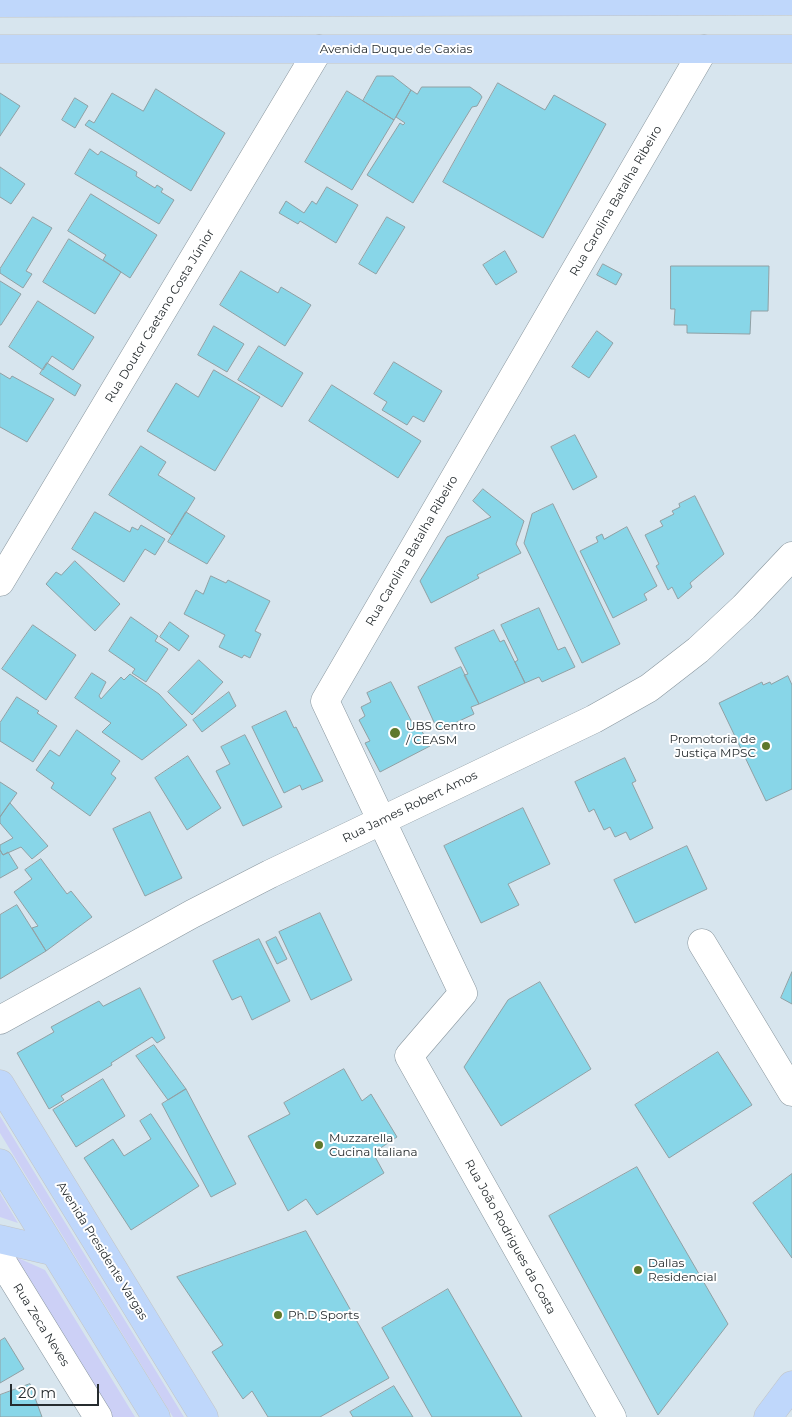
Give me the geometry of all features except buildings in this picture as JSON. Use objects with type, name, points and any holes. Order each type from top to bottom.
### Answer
[{"type":"main road","points":[[0,3],[792,1]]},
{"type":"main road","name":"Avenida Duque de Caxias","points":[[0,49],[792,49]]},
{"type":"main road","name":"Avenida Presidente Vargas","points":[[0,1084],[204,1417]]},
{"type":"main road","points":[[0,1162],[156,1417]]},
{"type":"main road","points":[[0,1239],[55,1252]]},
{"type":"main road","points":[[768,1417],[792,1385]]},
{"type":"street","name":"Rua Doutor Caetano Costa Júnior","points":[[0,582],[320,49]]},
{"type":"street","name":"Rua Carolina Batalha Ribeiro","points":[[409,1056],[463,993],[325,701],[704,49]]},
{"type":"street","name":"Rua James Robert Amos","points":[[0,1020],[192,914],[270,874],[594,719],[649,688],[698,650],[744,607],[792,556]]},
{"type":"street","points":[[702,943],[792,1092]]},
{"type":"street","name":"Rua João Rodrigues da Costa","points":[[409,1056],[612,1417]]},
{"type":"street","name":"Rua Zeca Neves","points":[[0,1258],[98,1417]]},
{"type":"shaded area","points":[[0,1116],[184,1417],[173,1417],[0,1133]]},
{"type":"shaded area","points":[[0,1193],[18,1223],[0,1217]]},
{"type":"shaded area","points":[[7,1253],[45,1270],[135,1417],[109,1417]]},
{"type":"place","name":"UBS Centro / CEASM","points":[[395,733]]},
{"type":"place","name":"Promotoria de Justiça MPSC","points":[[766,746]]},
{"type":"place","name":"Muzzarella Cucina Italiana","points":[[319,1145]]},
{"type":"place","name":"Dallas Residencial","points":[[638,1270]]},
{"type":"place","name":"Ph.D Sports","points":[[278,1315]]}]
